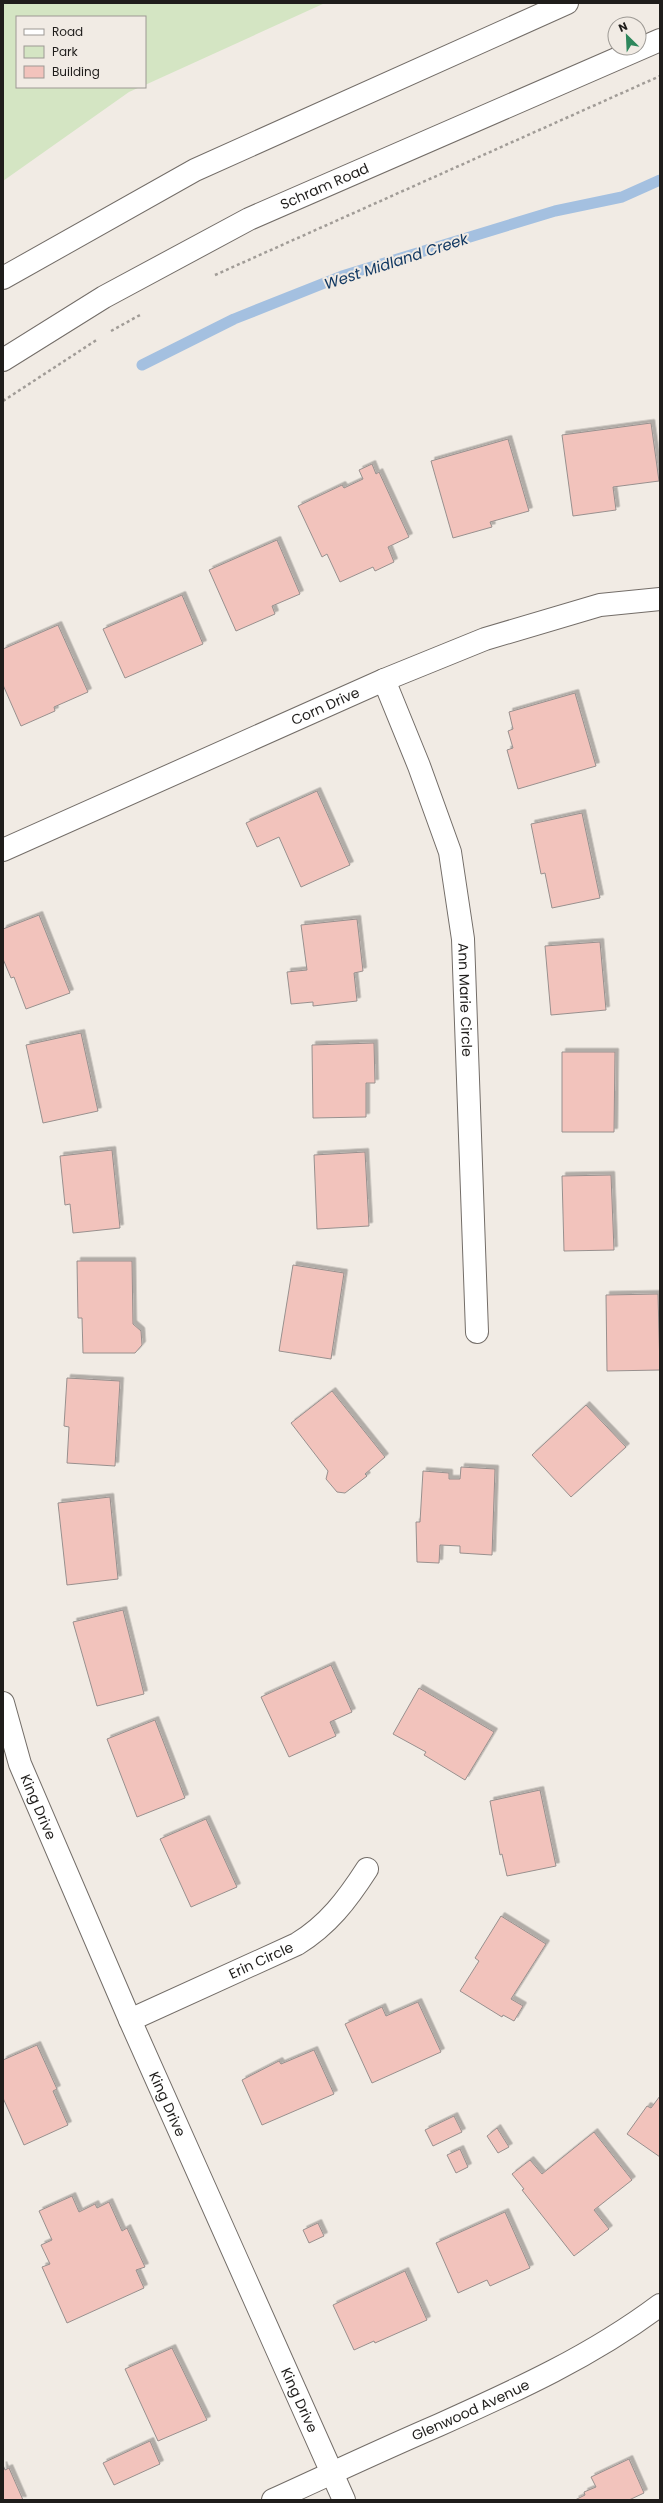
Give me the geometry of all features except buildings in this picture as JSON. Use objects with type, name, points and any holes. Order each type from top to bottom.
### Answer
[{"type":"street","points":[[3,278],[195,170],[567,3]]},
{"type":"street","name":"Schram Road","points":[[3,360],[104,297],[250,219],[660,40]]},
{"type":"street","name":"Corn Drive","points":[[3,850],[384,680],[486,639],[600,605],[660,599]]},
{"type":"street","name":"Ann Marie Circle","points":[[384,680],[419,766],[450,852],[463,939],[477,1332]]},
{"type":"street","name":"King Drive","points":[[3,1703],[20,1764],[130,2020],[344,2500]]},
{"type":"street","name":"Erin Circle","points":[[130,2020],[297,1944],[316,1932],[348,1898],[367,1869]]},
{"type":"street","name":"Glenwood Avenue","points":[[273,2500],[536,2382],[580,2359],[627,2329],[660,2304]]},
{"type":"path","points":[[213,276],[660,76]]},
{"type":"path","points":[[110,332],[144,313]]},
{"type":"path","points":[[3,401],[103,336]]},
{"type":"green space","points":[[3,3],[325,3],[146,85],[146,16],[16,16],[16,88],[138,88],[129,92],[3,181]]},
{"type":"waterway","name":"West Midland Creek","points":[[142,365],[234,319],[342,276],[555,211],[622,197],[660,180]]}]
